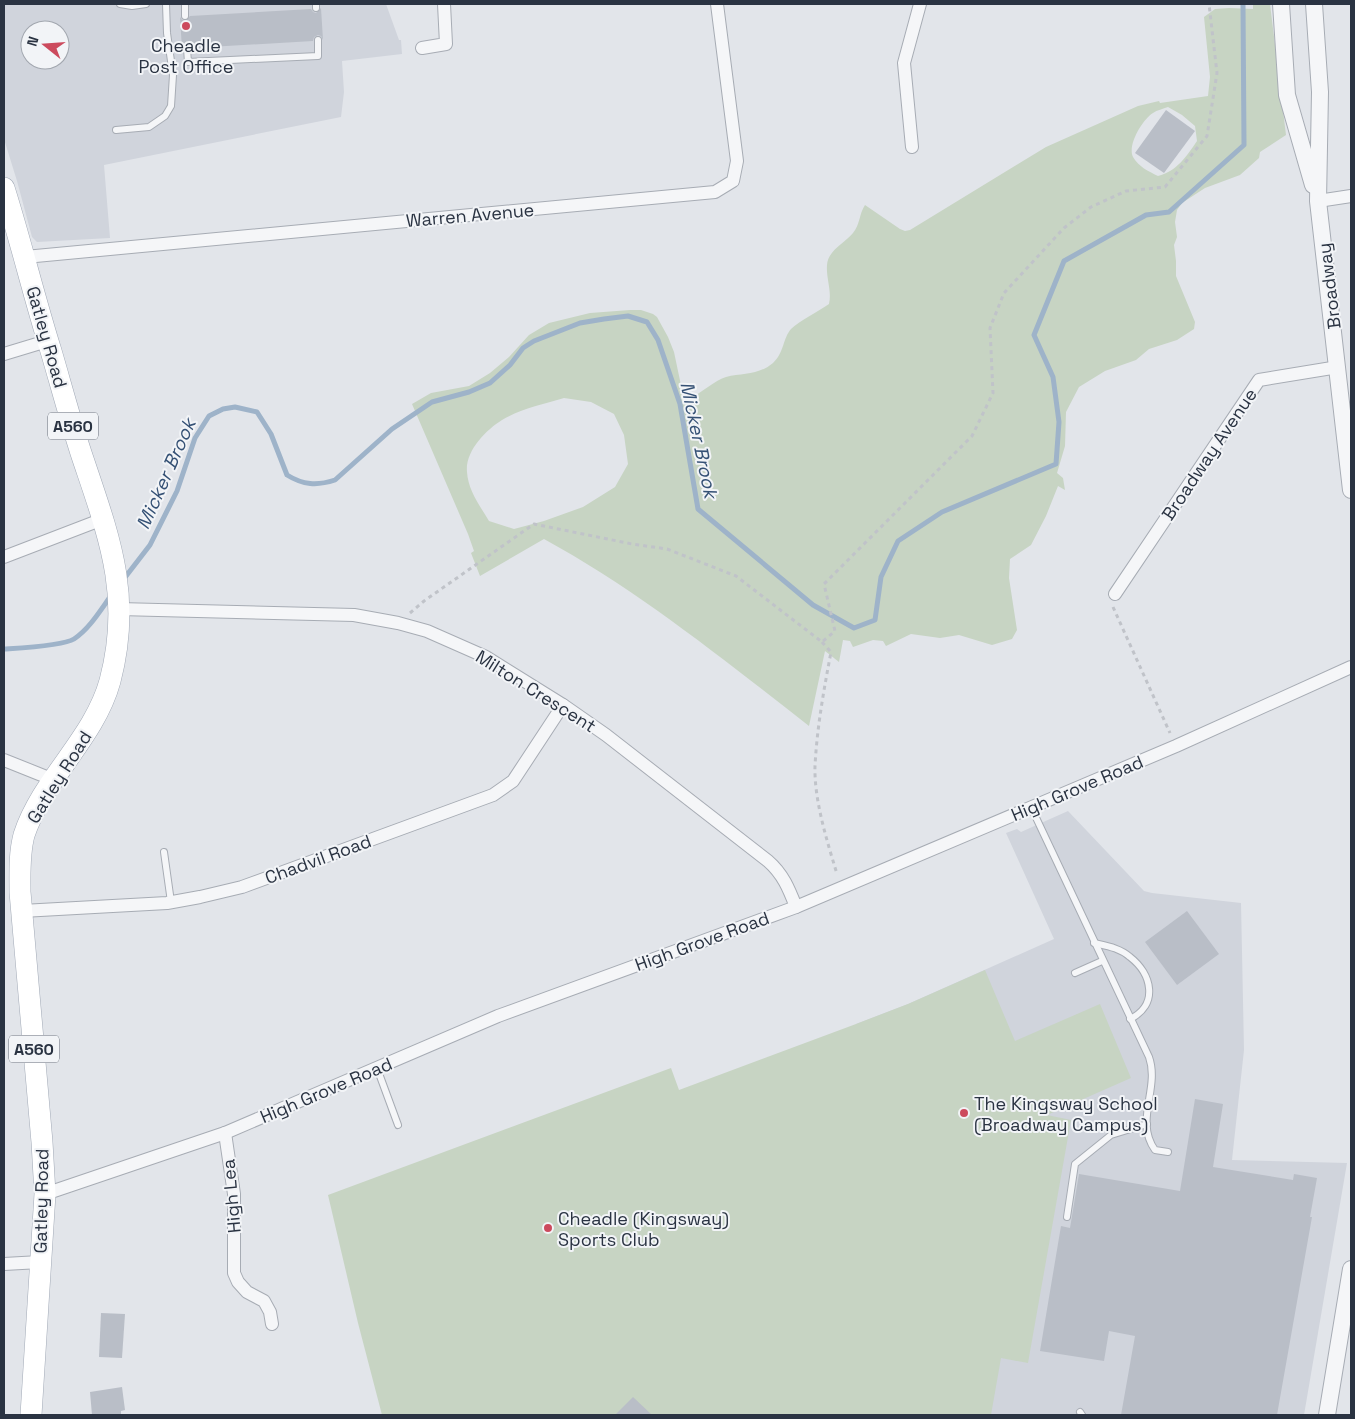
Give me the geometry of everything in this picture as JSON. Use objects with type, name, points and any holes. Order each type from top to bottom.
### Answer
[{"type":"main road","name":"Gatley Road","points":[[4,188],[25,257],[47,341],[113,552],[119,605],[115,655],[102,705],[92,725],[54,780],[33,815],[24,836],[20,862],[22,911],[45,1194],[31,1415]]},
{"type":"street","points":[[422,48],[446,44],[444,4]]},
{"type":"street","name":"Warren Avenue","points":[[25,257],[714,192],[733,181],[737,161],[717,4]]},
{"type":"street","points":[[912,147],[904,63],[920,4]]},
{"type":"street","name":"Broadway","points":[[1281,4],[1287,95],[1318,201]]},
{"type":"street","name":"Broadway","points":[[1314,4],[1320,92],[1318,201],[1351,490]]},
{"type":"street","points":[[1318,201],[1351,196]]},
{"type":"street","points":[[4,354],[47,341]]},
{"type":"street","name":"Broadway Avenue","points":[[1115,594],[1259,380],[1338,367]]},
{"type":"street","points":[[4,557],[103,519]]},
{"type":"street","name":"Milton Crescent","points":[[119,605],[354,615],[398,622],[427,631],[486,657],[532,684],[606,735],[768,861],[776,868],[786,882],[796,907]]},
{"type":"street","name":"High Grove Road","points":[[45,1194],[225,1133],[498,1016],[841,889],[1176,746],[1351,667]]},
{"type":"street","name":"Chadvil Road","points":[[22,911],[102,905],[151,905],[242,887],[493,795],[512,781],[563,705]]},
{"type":"street","points":[[4,760],[54,780]]},
{"type":"street","name":"High Lea","points":[[225,1133],[234,1194],[234,1273],[238,1282],[247,1292],[264,1301],[270,1312],[272,1324]]},
{"type":"street","points":[[4,1264],[40,1262]]},
{"type":"street","points":[[1327,1415],[1348,1302],[1351,1270]]},
{"type":"lane","points":[[120,4],[132,6],[146,4]]},
{"type":"lane","points":[[116,130],[150,127],[165,116],[171,106],[172,75],[166,4]]},
{"type":"lane","points":[[185,4],[185,16]]},
{"type":"lane","points":[[187,48],[188,62],[318,56],[318,40]]},
{"type":"lane","points":[[1031,807],[1152,1067],[1153,1079],[1146,1114],[1149,1142],[1155,1150],[1168,1152]]},
{"type":"lane","points":[[164,852],[171,902]]},
{"type":"lane","points":[[1094,943],[1117,949],[1130,956],[1142,968],[1149,982],[1149,996],[1146,1008],[1130,1019]]},
{"type":"lane","points":[[1075,973],[1102,961]]},
{"type":"lane","points":[[377,1068],[398,1125]]},
{"type":"lane","points":[[1067,1217],[1075,1164],[1112,1135],[1147,1124]]},
{"type":"path","points":[[822,642],[835,631],[824,584],[972,436],[992,393],[990,328],[1004,293],[1064,228],[1091,207],[1126,191],[1165,187],[1207,136],[1217,73],[1209,4]]},
{"type":"path","points":[[398,622],[424,601],[534,524],[632,544],[667,549],[736,576],[822,642],[831,652],[822,702],[815,767],[827,842],[841,889]]},
{"type":"path","points":[[1115,594],[1112,606],[1176,746]]},
{"type":"shaded area","points":[[4,4],[386,4],[399,40],[401,40],[402,54],[342,61],[344,92],[341,117],[104,165],[110,238],[37,242],[32,237],[4,139]]},
{"type":"shaded area","name":"The Kingsway School (Broadway Campus)","points":[[1068,811],[1144,891],[1241,903],[1244,1050],[1232,1160],[1347,1163],[1304,1415],[655,1415],[856,1024],[908,1004],[1054,939],[1006,833],[1017,829],[1021,832]]},
{"type":"green space","points":[[1253,4],[1270,4],[1286,135],[1260,152],[1259,158],[1240,175],[1205,188],[1182,203],[1177,210],[1175,222],[1177,237],[1174,245],[1176,276],[1195,322],[1194,329],[1177,340],[1149,349],[1136,360],[1105,371],[1079,387],[1066,412],[1065,446],[1057,473],[1063,478],[1065,490],[1058,486],[1046,516],[1031,545],[1010,559],[1009,578],[1017,630],[1012,639],[992,645],[959,635],[940,638],[911,634],[886,646],[883,641],[873,640],[853,647],[850,641],[843,640],[839,662],[825,651],[809,726],[647,603],[544,539],[480,576],[471,553],[474,551],[468,534],[412,404],[431,393],[469,386],[490,373],[509,357],[529,335],[549,323],[590,313],[641,310],[657,317],[674,352],[682,390],[690,399],[726,377],[762,370],[777,359],[791,329],[829,304],[828,260],[830,255],[855,230],[865,205],[900,229],[910,230],[1046,147],[1138,106],[1159,101],[1160,103],[1208,96],[1210,77],[1204,17],[1215,9],[1253,9]],"holes":[[[1168,107],[1182,115],[1195,126],[1197,141],[1176,167],[1158,176],[1135,160],[1132,146],[1137,133],[1149,116],[1156,111]],[[564,398],[591,402],[614,414],[624,435],[628,464],[615,487],[583,507],[544,521],[514,529],[489,521],[475,498],[468,479],[467,464],[473,449],[483,435],[509,416]]]},
{"type":"green space","points":[[985,970],[1015,1041],[1100,1004],[1131,1078],[1047,1115],[1071,1120],[1028,1363],[1001,1358],[991,1415],[382,1415],[328,1195],[671,1068],[679,1090],[908,1004]]},
{"type":"building","points":[[321,8],[323,40],[318,35],[314,37],[313,41],[192,48],[187,44],[182,49],[180,17],[185,21],[190,16],[311,9],[316,13]]},
{"type":"building","points":[[1166,110],[1195,131],[1164,173],[1135,153]]},
{"type":"building","points":[[1187,911],[1219,954],[1177,985],[1145,942]]},
{"type":"building","points":[[1195,1099],[1223,1104],[1213,1167],[1293,1180],[1294,1174],[1317,1178],[1310,1217],[1312,1217],[1277,1415],[1121,1415],[1135,1336],[1109,1331],[1104,1361],[1040,1351],[1061,1226],[1070,1228],[1079,1174],[1180,1191]]},
{"type":"building","points":[[101,1313],[125,1314],[122,1358],[99,1357]]},
{"type":"building","points":[[122,1387],[125,1410],[121,1411],[121,1415],[92,1415],[90,1392]]},
{"type":"building","points":[[633,1397],[652,1415],[615,1415]]},
{"type":"waterway","name":"Micker Brook","points":[[123,580],[150,545],[177,491],[195,438],[209,416],[223,409],[235,407],[257,412],[271,434],[287,475],[304,483],[328,482],[335,480],[392,429],[432,402],[469,392],[490,383],[510,365],[523,348],[534,341],[580,323],[628,316],[647,322],[658,340],[680,404],[698,509],[813,605],[854,628],[875,620],[881,577],[898,541],[942,512],[1056,464],[1059,422],[1053,377],[1034,335],[1064,261],[1146,215],[1169,212],[1244,145],[1243,4]]},
{"type":"waterway","name":"Micker Brook","points":[[4,649],[51,645],[74,639],[89,625],[110,597]]},
{"type":"place","name":"Cheadle Post Office","points":[[186,26]]},
{"type":"place","name":"The Kingsway School (Broadway Campus)","points":[[964,1113]]},
{"type":"place","name":"Cheadle (Kingsway) Sports Club","points":[[548,1228]]}]
